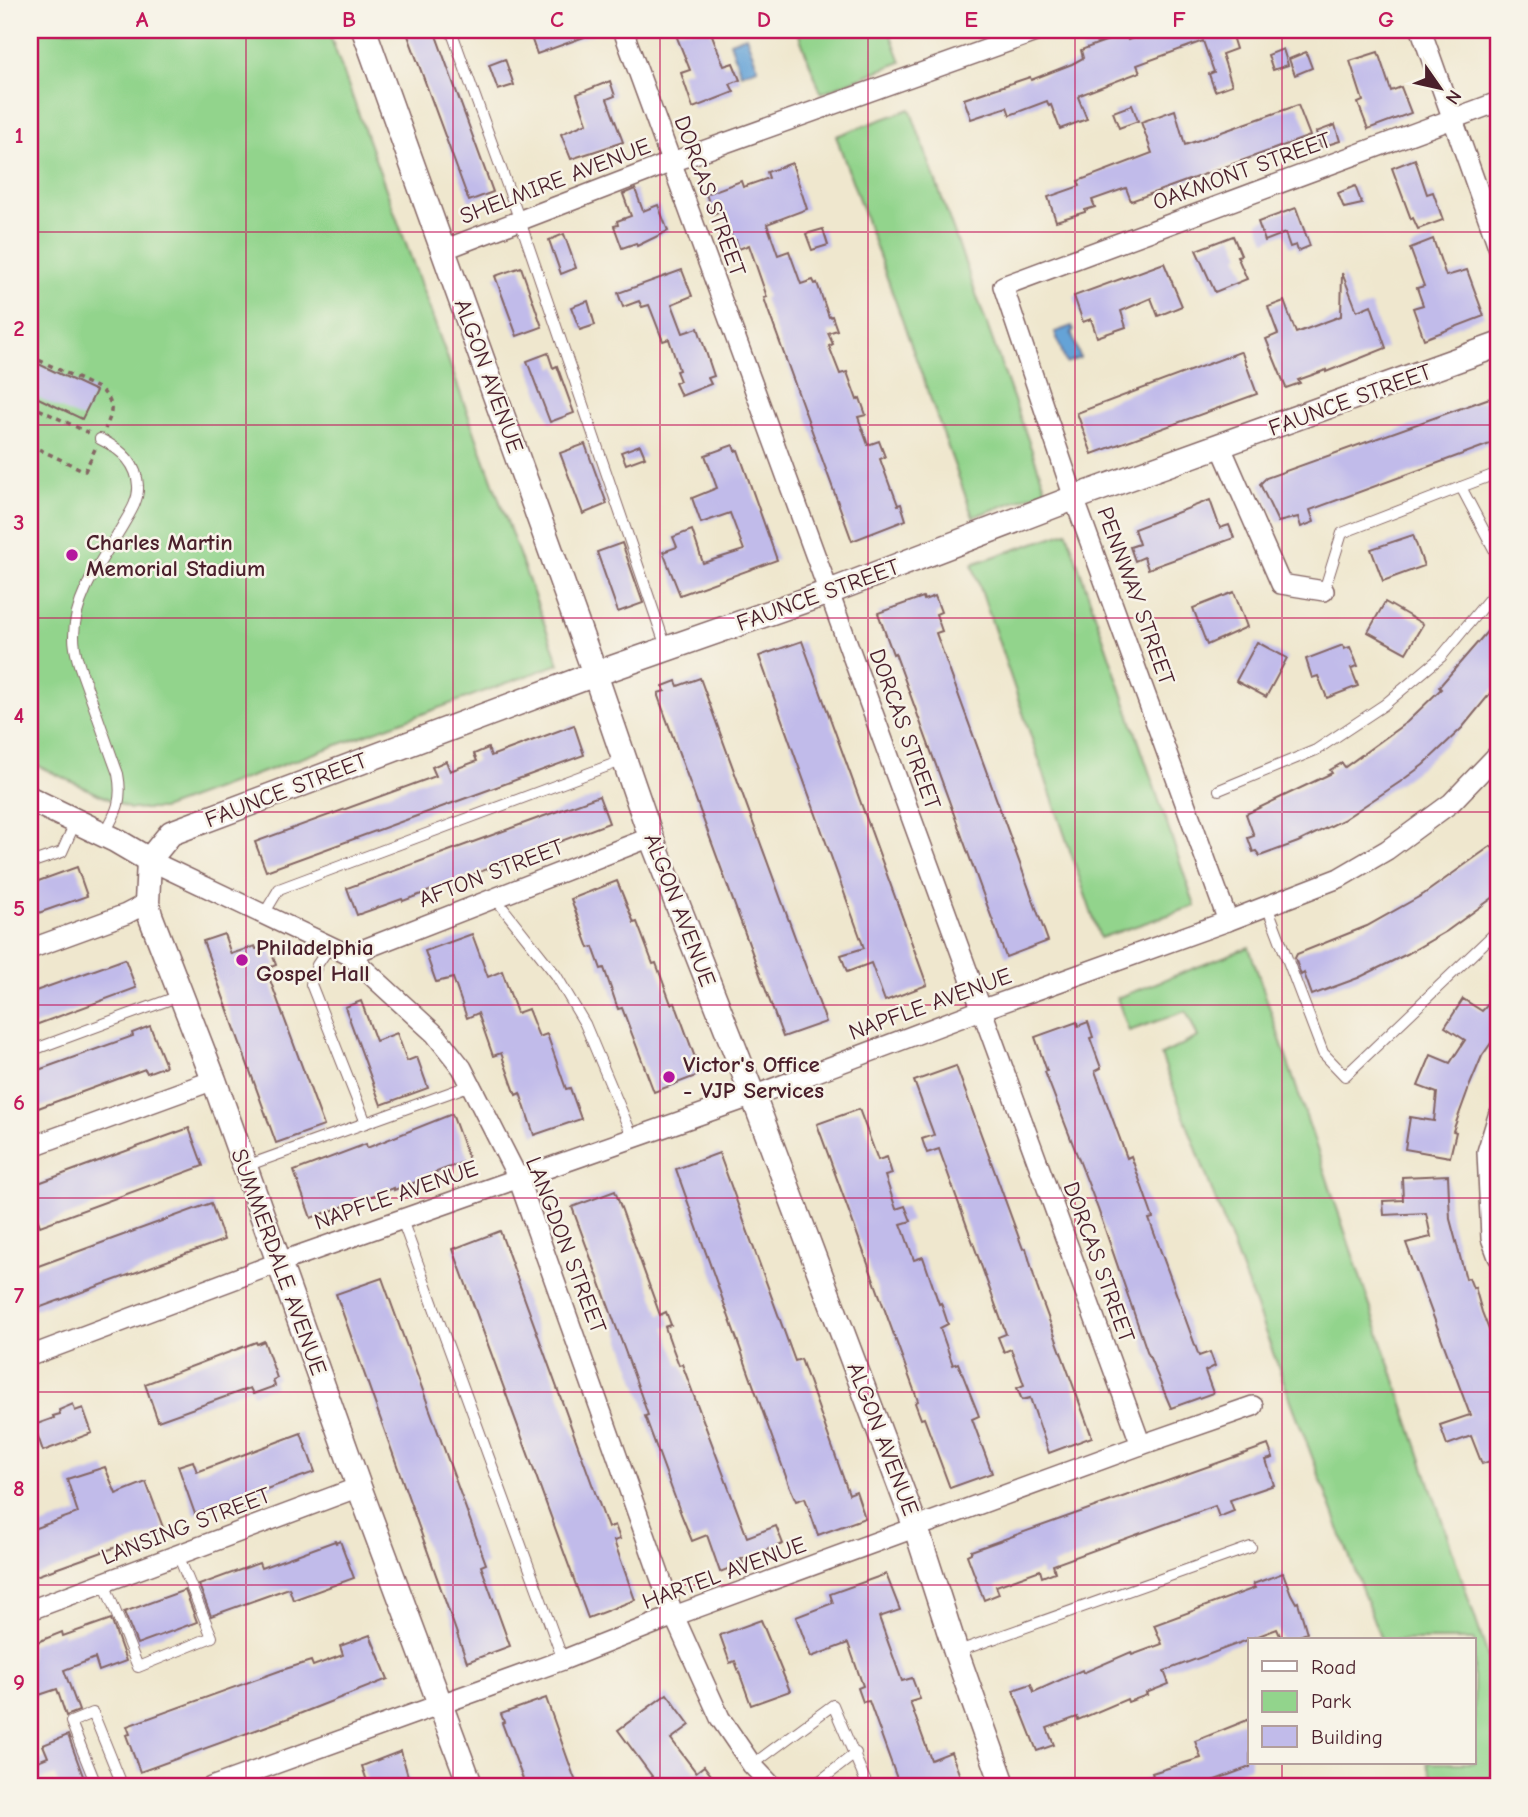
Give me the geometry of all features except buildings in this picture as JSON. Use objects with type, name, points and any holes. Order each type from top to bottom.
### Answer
[{"type":"street","name":"ALGON AVENUE","points":[[364,30],[651,837],[753,1096],[916,1528],[1004,1787]]},
{"type":"street","name":"DORCAS STREET","points":[[623,30],[1141,1445]]},
{"type":"street","name":"SHELMIRE AVENUE","points":[[443,250],[997,37],[1041,30]]},
{"type":"street","points":[[1421,30],[1498,246]]},
{"type":"street","name":"OAKMONT STREET","points":[[1003,286],[1498,102]]},
{"type":"street","name":"PENNWAY STREET","points":[[1003,286],[1074,498],[1228,921]]},
{"type":"street","name":"FAUNCE STREET","points":[[149,860],[171,833],[595,674],[829,592],[1074,498],[1498,345]]},
{"type":"street","points":[[1221,447],[1281,584],[1324,591]]},
{"type":"street","name":"NAPFLE AVENUE","points":[[30,1356],[280,1262],[753,1096],[1339,878],[1387,850],[1451,803],[1498,754]]},
{"type":"street","points":[[30,799],[149,860]]},
{"type":"street","name":"AFTON STREET","points":[[349,955],[651,837]]},
{"type":"street","name":"SUMMERDALE AVENUE","points":[[149,860],[147,903],[246,1166],[359,1487],[471,1787]]},
{"type":"street","name":"LANGDON STREET","points":[[149,860],[349,955],[435,1034],[462,1068],[519,1178],[674,1616],[720,1718],[752,1765],[773,1787]]},
{"type":"street","points":[[30,949],[126,914],[147,903]]},
{"type":"street","points":[[30,1147],[214,1080]]},
{"type":"street","points":[[1498,1116],[1488,1152],[1488,1162],[1491,1238],[1498,1257]]},
{"type":"street","name":"HARTEL AVENUE","points":[[211,1787],[1253,1406]]},
{"type":"street","name":"LANSING STREET","points":[[30,1611],[359,1487]]},
{"type":"lane","points":[[451,30],[520,221],[667,649]]},
{"type":"lane","points":[[100,439],[116,446],[125,454],[134,468],[138,486],[135,503],[85,590],[76,614],[74,638],[77,659],[118,774],[121,790],[118,810],[104,835]]},
{"type":"lane","points":[[1324,591],[1342,533],[1498,473]]},
{"type":"lane","points":[[1461,487],[1498,556]]},
{"type":"lane","points":[[1219,790],[1316,750],[1384,705],[1441,657],[1498,588]]},
{"type":"lane","points":[[264,914],[279,889],[624,760]]},
{"type":"lane","points":[[30,863],[62,852],[76,821]]},
{"type":"lane","points":[[495,898],[556,975],[585,1024],[633,1138]]},
{"type":"lane","points":[[1267,906],[1323,1053],[1345,1076],[1498,930]]},
{"type":"lane","points":[[330,946],[317,965],[311,984],[366,1123]]},
{"type":"lane","points":[[30,1051],[182,995]]},
{"type":"lane","points":[[246,1166],[471,1085]]},
{"type":"lane","points":[[402,1220],[563,1660]]},
{"type":"lane","points":[[956,1652],[1251,1547]]},
{"type":"lane","points":[[104,1583],[138,1667],[212,1637],[178,1555]]},
{"type":"lane","points":[[752,1765],[833,1705],[868,1787]]},
{"type":"lane","points":[[97,1787],[71,1722],[93,1713],[123,1787]]},
{"type":"lane","points":[[820,1781],[856,1754]]},
{"type":"path","points":[[30,356],[100,389],[111,401],[112,413],[85,471],[30,445]]},
{"type":"path","points":[[30,405],[100,439]]},
{"type":"green space","points":[[30,30],[328,30],[559,664],[162,809],[130,809],[30,762]]},
{"type":"green space","points":[[797,30],[889,30],[901,62],[821,93]]},
{"type":"green space","points":[[910,109],[1046,490],[973,517],[836,136]]},
{"type":"green space","points":[[1067,532],[1195,906],[1100,938],[972,564]]},
{"type":"green space","points":[[1249,947],[1498,1686],[1498,1787],[1436,1787],[1427,1764],[1476,1764],[1476,1638],[1380,1638],[1161,1055],[1198,1037],[1186,1011],[1129,1031],[1117,998]]},
{"type":"water","points":[[746,36],[758,68],[741,74],[730,42]]},
{"type":"water","points":[[1072,326],[1074,330],[1071,332],[1080,358],[1066,363],[1055,332]]},
{"type":"place","name":"Charles Martin Memorial Stadium","points":[[72,555]]},
{"type":"place","name":"Philadelphia Gospel Hall","points":[[242,960]]},
{"type":"place","name":"Victor's Office - VJP Services","points":[[669,1077]]}]
